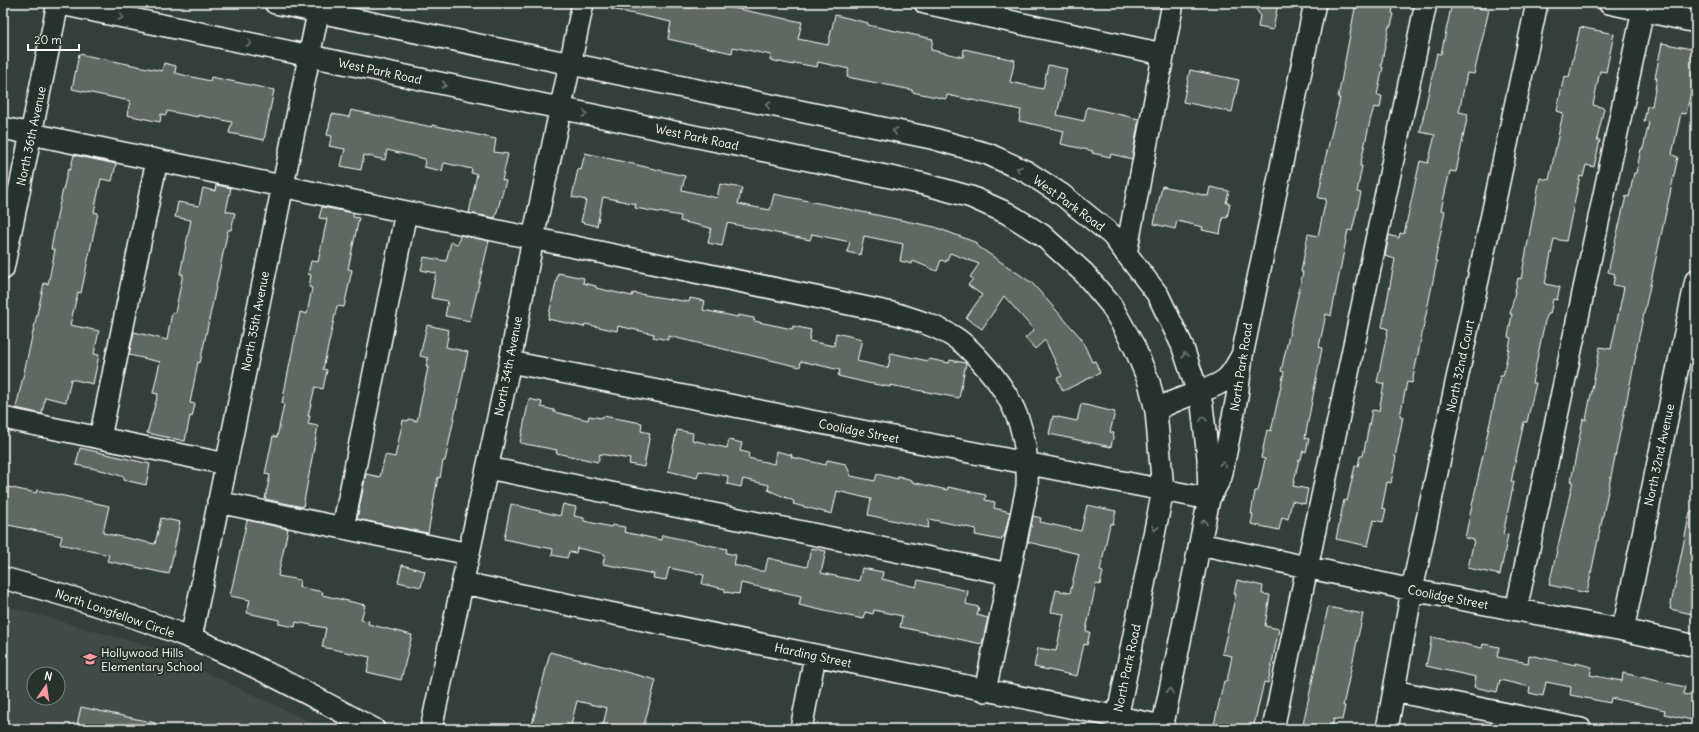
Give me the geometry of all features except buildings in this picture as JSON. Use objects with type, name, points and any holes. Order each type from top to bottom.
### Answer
[{"type":"street","name":"West Park Road","points":[[57,3],[924,184],[971,197],[1007,213],[1047,240],[1084,273],[1111,305],[1134,346],[1149,382],[1156,411],[1163,490]]},
{"type":"street","name":"North 36th Avenue","points":[[3,269],[57,3]]},
{"type":"street","name":"West Park Road","points":[[275,3],[319,8],[569,64],[931,138],[988,154],[1027,172],[1061,194],[1112,234],[1158,295],[1182,345],[1202,404],[1208,458],[1209,499]]},
{"type":"street","name":"North 34th Avenue","points":[[431,729],[488,468],[510,362],[533,238],[583,3]]},
{"type":"street","points":[[925,3],[1163,54]]},
{"type":"street","points":[[1126,254],[1173,3]]},
{"type":"street","name":"North Park Road","points":[[1162,728],[1209,499],[1220,478],[1237,397],[1242,356],[1315,3]]},
{"type":"street","points":[[1273,729],[1426,3]]},
{"type":"street","name":"North 32nd Court","points":[[1388,729],[1412,590],[1537,3]]},
{"type":"street","points":[[1609,3],[1696,22]]},
{"type":"street","name":"North 35th Avenue","points":[[191,638],[319,8]]},
{"type":"street","points":[[1516,610],[1643,10]]},
{"type":"street","points":[[3,128],[897,314],[927,323],[954,337],[977,356],[998,380],[1010,398],[1020,421],[1028,464],[1027,487],[984,691]]},
{"type":"street","points":[[100,438],[157,160]]},
{"type":"street","points":[[343,528],[406,212]]},
{"type":"street","name":"North 32nd Avenue","points":[[1623,630],[1696,280]]},
{"type":"street","points":[[1156,411],[1167,403],[1198,392],[1227,378],[1242,356]]},
{"type":"street","name":"Coolidge Street","points":[[510,362],[1209,499]]},
{"type":"street","points":[[3,418],[226,464]]},
{"type":"street","points":[[488,468],[1009,574]]},
{"type":"street","name":"North Park Road","points":[[1116,723],[1163,490]]},
{"type":"street","points":[[218,502],[469,554]]},
{"type":"street","name":"Coolidge Street","points":[[1200,544],[1412,590],[1623,630],[1696,646]]},
{"type":"street","name":"North Longfellow Circle","points":[[3,578],[69,596],[191,638],[294,686],[374,729]]},
{"type":"street","name":"Harding Street","points":[[463,583],[984,691],[1116,723],[1162,728]]},
{"type":"street","points":[[801,729],[815,656]]},
{"type":"street","points":[[1394,691],[1581,729]]},
{"type":"shaded area","name":"Hollywood Hills Elementary School","points":[[3,605],[155,648],[324,729],[3,729]]},
{"type":"place","name":"Hollywood Hills Elementary School","points":[[90,659]]}]
